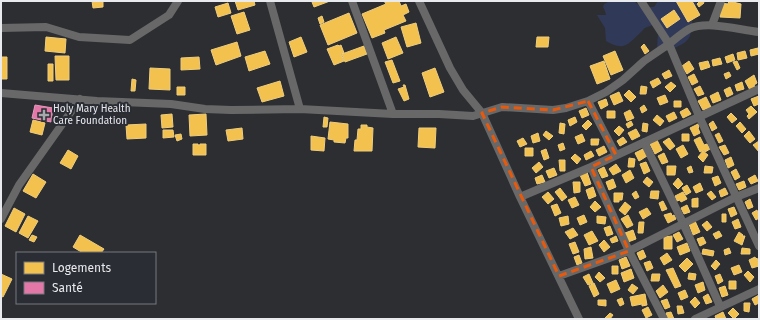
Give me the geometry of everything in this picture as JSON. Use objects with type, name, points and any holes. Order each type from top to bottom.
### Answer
[{"type":"street","points":[[1,28],[46,27],[79,37],[130,40],[169,15],[178,1]]},
{"type":"street","points":[[270,1],[300,109]]},
{"type":"street","points":[[352,1],[393,114]]},
{"type":"street","points":[[419,1],[450,68],[463,90],[482,113],[520,197],[579,319]]},
{"type":"street","points":[[641,1],[669,44],[699,116],[759,246]]},
{"type":"street","points":[[712,25],[721,1]]},
{"type":"street","points":[[1,93],[170,104],[205,109],[231,110],[300,109],[393,114],[473,116],[502,107],[553,110],[566,108],[588,101],[612,88],[623,80],[644,60],[689,29],[712,25],[759,32]]},
{"type":"street","points":[[520,197],[591,167],[759,89]]},
{"type":"street","points":[[1,218],[19,185],[80,99]]},
{"type":"street","points":[[588,101],[616,155]]},
{"type":"street","points":[[644,142],[683,223],[720,306]]},
{"type":"street","points":[[591,167],[629,251],[664,319]]},
{"type":"street","points":[[559,276],[629,251],[736,197],[759,188]]},
{"type":"street","points":[[695,319],[759,289]]},
{"type":"highlighted area","points":[[588,101],[616,155],[591,167],[629,251],[559,276],[482,113],[502,107],[553,110]]},
{"type":"shaded area","points":[[610,1],[634,1],[641,6],[654,7],[658,1],[697,1],[690,36],[679,46],[668,51],[662,51],[657,48],[658,33],[653,25],[645,28],[626,45],[618,46],[612,44],[606,41],[605,28],[597,15],[606,15],[603,7],[604,4]]},
{"type":"building: Logements","points":[[92,1],[103,1],[103,7],[93,8]]},
{"type":"building: Logements","points":[[235,1],[254,1],[255,5],[238,10]]},
{"type":"building: Logements","points":[[330,1],[314,7],[312,2]]},
{"type":"building: Logements","points":[[384,1],[399,1],[401,6],[406,4],[409,12],[403,15],[406,21],[384,30],[385,33],[372,38],[362,14],[386,4]]},
{"type":"building: Logements","points":[[676,1],[692,1],[700,15],[688,22]]},
{"type":"building: Logements","points":[[700,1],[703,1],[704,3],[699,7],[697,4]]},
{"type":"building: Logements","points":[[729,1],[741,4],[740,18],[720,17],[721,3],[728,4]]},
{"type":"building: Logements","points":[[228,3],[231,13],[218,17],[215,7]]},
{"type":"building: Logements","points":[[674,10],[680,19],[667,28],[661,19]]},
{"type":"building: Logements","points":[[244,12],[250,30],[237,34],[231,16]]},
{"type":"building: Logements","points":[[349,13],[357,33],[328,45],[320,25]]},
{"type":"building: Logements","points":[[322,16],[324,22],[320,24],[318,18]]},
{"type":"building: Logements","points":[[416,23],[421,43],[407,47],[401,27]]},
{"type":"building: Logements","points":[[46,37],[66,39],[65,53],[45,51]]},
{"type":"building: Logements","points":[[301,37],[307,52],[294,57],[289,42]]},
{"type":"building: Logements","points":[[396,37],[403,53],[388,59],[382,43]]},
{"type":"building: Logements","points":[[537,37],[549,37],[548,47],[536,47]]},
{"type":"building: Logements","points":[[237,42],[241,56],[216,65],[211,50]]},
{"type":"building: Logements","points":[[644,44],[649,51],[645,54],[641,47]]},
{"type":"building: Logements","points":[[341,45],[344,53],[341,54],[344,61],[334,65],[327,49]]},
{"type":"building: Logements","points":[[364,46],[367,54],[345,62],[342,54]]},
{"type":"building: Logements","points":[[758,48],[759,54],[751,56],[750,50]]},
{"type":"building: Logements","points":[[265,51],[270,64],[249,71],[245,57]]},
{"type":"building: Logements","points":[[615,51],[623,70],[611,75],[603,56]]},
{"type":"building: Logements","points":[[745,51],[747,58],[738,60],[737,53]]},
{"type":"building: Logements","points":[[733,54],[735,60],[727,63],[725,57]]},
{"type":"building: Logements","points":[[55,56],[69,56],[69,80],[56,80]]},
{"type":"building: Logements","points":[[1,57],[7,57],[7,79],[1,79]]},
{"type":"building: Logements","points":[[199,57],[200,69],[181,70],[181,58]]},
{"type":"building: Logements","points":[[720,58],[722,64],[713,66],[712,60]]},
{"type":"building: Logements","points":[[392,60],[400,81],[393,83],[385,62]]},
{"type":"building: Logements","points":[[604,61],[610,79],[597,84],[590,66]]},
{"type":"building: Logements","points":[[689,61],[694,69],[687,74],[682,66]]},
{"type":"building: Logements","points":[[708,61],[710,67],[701,70],[699,63]]},
{"type":"building: Logements","points":[[737,61],[740,68],[737,70],[733,62]]},
{"type":"building: Logements","points":[[48,64],[53,64],[53,81],[48,81]]},
{"type":"building: Logements","points":[[150,68],[170,69],[170,90],[149,89]]},
{"type":"building: Logements","points":[[435,68],[444,92],[430,97],[422,73]]},
{"type":"building: Logements","points":[[669,70],[672,76],[665,79],[662,74]]},
{"type":"building: Logements","points":[[729,72],[731,76],[726,79],[724,74]]},
{"type":"building: Logements","points":[[694,74],[698,82],[692,85],[688,77]]},
{"type":"building: Logements","points":[[754,75],[757,83],[754,85],[755,87],[750,90],[745,81]]},
{"type":"building: Logements","points":[[658,78],[661,83],[653,88],[650,82]]},
{"type":"building: Logements","points":[[132,79],[136,80],[135,91],[131,91]]},
{"type":"building: Logements","points":[[280,81],[284,96],[262,102],[257,88]]},
{"type":"building: Logements","points":[[671,82],[676,86],[670,92],[665,87]]},
{"type":"building: Logements","points":[[742,82],[744,89],[737,91],[735,85]]},
{"type":"building: Logements","points":[[403,85],[405,85],[409,99],[404,101],[398,89],[404,87]]},
{"type":"building: Logements","points":[[641,86],[647,87],[646,94],[640,94]]},
{"type":"building: Logements","points":[[700,86],[704,94],[698,96],[694,89]]},
{"type":"building: Logements","points":[[177,87],[185,87],[185,95],[177,95]]},
{"type":"building: Logements","points":[[730,87],[733,94],[727,97],[724,90]]},
{"type":"building: Logements","points":[[629,90],[636,97],[631,102],[624,95]]},
{"type":"building: Logements","points":[[619,92],[623,101],[614,105],[610,96]]},
{"type":"building: Logements","points":[[718,92],[721,100],[713,103],[710,96]]},
{"type":"building: Logements","points":[[665,95],[668,102],[660,105],[657,98]]},
{"type":"building: Logements","points":[[759,96],[759,104],[754,106],[751,99]]},
{"type":"building: Logements","points":[[706,97],[711,107],[703,110],[698,101]]},
{"type":"building: Logements","points":[[606,99],[608,105],[601,109],[598,102]]},
{"type":"building: Logements","points":[[674,101],[681,101],[681,107],[674,107]]},
{"type":"building: Logements","points":[[644,105],[647,110],[642,113],[640,108]]},
{"type":"building: Logements","points":[[751,106],[757,112],[749,119],[747,116],[749,114],[746,110]]},
{"type":"building: Logements","points":[[586,108],[589,115],[582,118],[579,111]]},
{"type":"building: Logements","points":[[687,108],[691,114],[683,118],[680,112]]},
{"type":"building: Logements","points":[[630,110],[634,118],[627,121],[624,113]]},
{"type":"building: Logements","points":[[607,111],[615,111],[615,118],[607,118]]},
{"type":"building: Logements","points":[[674,112],[677,118],[669,122],[666,116]]},
{"type":"building: Logements","points":[[731,113],[737,119],[732,123],[727,117]]},
{"type":"building: Logements","points":[[172,114],[173,127],[162,128],[161,115]]},
{"type":"building: Logements","points":[[206,114],[207,135],[190,136],[189,115]]},
{"type":"building: Logements","points":[[657,115],[664,121],[660,126],[653,120]]},
{"type":"building: Logements","points":[[324,117],[328,118],[327,127],[323,127]]},
{"type":"building: Logements","points":[[575,117],[577,122],[570,126],[568,120]]},
{"type":"building: Logements","points":[[33,120],[45,123],[42,135],[30,132]]},
{"type":"building: Logements","points":[[588,120],[592,124],[586,130],[582,126]]},
{"type":"building: Logements","points":[[631,121],[633,125],[628,128],[626,124]]},
{"type":"building: Logements","points":[[713,121],[717,128],[712,131],[709,124]]},
{"type":"building: Logements","points":[[330,122],[348,124],[348,138],[346,138],[345,143],[334,142],[334,140],[328,139]]},
{"type":"building: Logements","points":[[740,122],[746,129],[742,133],[736,126]]},
{"type":"building: Logements","points":[[560,123],[565,124],[564,134],[559,133]]},
{"type":"building: Logements","points":[[643,123],[648,124],[647,132],[642,131]]},
{"type":"building: Logements","points":[[146,124],[146,138],[127,139],[126,125]]},
{"type":"building: Logements","points":[[698,124],[700,133],[694,136],[690,128]]},
{"type":"building: Logements","points":[[361,125],[367,125],[367,127],[373,128],[372,151],[354,151],[355,140],[357,140],[358,129],[361,129]]},
{"type":"building: Logements","points":[[619,126],[624,130],[619,136],[614,131]]},
{"type":"building: Logements","points":[[242,128],[243,139],[228,141],[226,130]]},
{"type":"building: Logements","points":[[419,128],[436,128],[435,148],[418,147]]},
{"type":"building: Logements","points":[[636,129],[640,136],[632,140],[628,133]]},
{"type":"building: Logements","points":[[163,130],[173,130],[174,137],[163,138]]},
{"type":"building: Logements","points":[[546,131],[553,136],[549,140],[543,135]]},
{"type":"building: Logements","points":[[749,131],[755,139],[750,143],[744,136]]},
{"type":"building: Logements","points":[[538,133],[540,141],[533,143],[531,136]]},
{"type":"building: Logements","points":[[719,133],[723,141],[719,143],[715,135]]},
{"type":"building: Logements","points":[[181,134],[182,139],[177,141],[175,135]]},
{"type":"building: Logements","points":[[582,134],[585,141],[578,144],[575,137]]},
{"type":"building: Logements","points":[[682,134],[689,134],[689,141],[682,141]]},
{"type":"building: Logements","points":[[311,136],[325,138],[324,151],[311,150]]},
{"type":"building: Logements","points":[[623,137],[627,142],[620,146],[617,141]]},
{"type":"building: Logements","points":[[700,137],[704,145],[707,144],[710,149],[705,152],[704,150],[700,152],[694,140]]},
{"type":"building: Logements","points":[[523,138],[527,144],[520,147],[517,141]]},
{"type":"building: Logements","points":[[669,138],[675,146],[670,150],[663,142]]},
{"type":"building: Logements","points":[[591,139],[599,139],[598,145],[591,145]]},
{"type":"building: Logements","points":[[657,140],[662,150],[655,154],[650,144]]},
{"type":"building: Logements","points":[[759,141],[759,152],[753,145]]},
{"type":"building: Logements","points":[[563,143],[565,149],[560,151],[558,145]]},
{"type":"building: Logements","points":[[193,144],[206,144],[206,155],[193,155]]},
{"type":"building: Logements","points":[[683,145],[688,154],[681,158],[676,149]]},
{"type":"building: Logements","points":[[725,145],[729,153],[724,155],[719,147]]},
{"type":"building: Logements","points":[[604,146],[607,152],[599,156],[596,150]]},
{"type":"building: Logements","points":[[525,148],[533,148],[533,156],[525,156]]},
{"type":"building: Logements","points":[[546,149],[549,158],[544,160],[541,151]]},
{"type":"building: Logements","points":[[643,149],[647,156],[639,161],[635,153]]},
{"type":"building: Logements","points":[[68,150],[78,156],[71,169],[60,163]]},
{"type":"building: Logements","points":[[591,151],[594,156],[586,160],[584,155]]},
{"type":"building: Logements","points":[[703,151],[708,155],[703,162],[698,157]]},
{"type":"building: Logements","points":[[664,153],[668,162],[662,164],[658,156]]},
{"type":"building: Logements","points":[[575,154],[581,159],[577,164],[571,158]]},
{"type":"building: Logements","points":[[731,157],[734,165],[728,168],[725,160]]},
{"type":"building: Logements","points":[[629,158],[635,159],[634,167],[628,167]]},
{"type":"building: Logements","points":[[559,160],[565,160],[565,171],[560,171]]},
{"type":"building: Logements","points":[[539,162],[543,167],[536,173],[532,168]]},
{"type":"building: Logements","points":[[646,162],[650,171],[644,174],[640,164]]},
{"type":"building: Logements","points":[[616,164],[621,171],[613,175],[609,169]]},
{"type":"building: Logements","points":[[667,166],[676,166],[675,175],[667,175]]},
{"type":"building: Logements","points":[[691,166],[693,172],[689,173],[687,168]]},
{"type":"building: Logements","points":[[705,166],[713,167],[712,173],[704,173]]},
{"type":"building: Logements","points":[[604,167],[608,176],[602,178],[598,170]]},
{"type":"building: Logements","points":[[554,168],[557,175],[549,178],[546,171]]},
{"type":"building: Logements","points":[[736,169],[740,177],[735,180],[731,172]]},
{"type":"building: Logements","points":[[630,170],[634,178],[626,183],[622,175]]},
{"type":"building: Logements","points":[[587,172],[591,184],[585,186],[580,175]]},
{"type":"building: Logements","points":[[33,174],[46,182],[36,198],[23,191]]},
{"type":"building: Logements","points":[[542,175],[545,182],[537,184],[535,178]]},
{"type":"building: Logements","points":[[755,175],[758,181],[751,184],[748,179]]},
{"type":"building: Logements","points":[[718,176],[721,183],[715,186],[712,178]]},
{"type":"building: Logements","points":[[647,177],[653,182],[649,187],[643,182]]},
{"type":"building: Logements","points":[[678,178],[683,184],[678,189],[673,184]]},
{"type":"building: Logements","points":[[613,179],[616,187],[609,190],[606,182]]},
{"type":"building: Logements","points":[[744,181],[746,187],[739,190],[736,184]]},
{"type":"building: Logements","points":[[573,182],[580,182],[580,192],[574,193]]},
{"type":"building: Logements","points":[[700,183],[703,190],[696,193],[693,187]]},
{"type":"building: Logements","points":[[687,185],[691,192],[686,195],[682,188]]},
{"type":"building: Logements","points":[[593,187],[596,196],[589,199],[586,190]]},
{"type":"building: Logements","points":[[560,188],[567,197],[562,201],[555,192]]},
{"type":"building: Logements","points":[[725,188],[728,194],[721,197],[719,191]]},
{"type":"building: Logements","points":[[636,191],[639,197],[635,199],[632,194]]},
{"type":"building: Logements","points":[[651,191],[659,191],[658,199],[650,198]]},
{"type":"building: Logements","points":[[711,191],[716,197],[712,200],[707,194]]},
{"type":"building: Logements","points":[[548,192],[554,199],[548,204],[542,197]]},
{"type":"building: Logements","points":[[683,192],[687,199],[681,202],[680,200],[677,201],[675,196]]},
{"type":"building: Logements","points":[[614,193],[623,193],[622,200],[619,200],[619,202],[614,202]]},
{"type":"building: Logements","points":[[575,197],[579,205],[572,208],[568,200]]},
{"type":"building: Logements","points":[[698,198],[698,207],[692,207],[692,199]]},
{"type":"building: Logements","points":[[750,199],[753,207],[748,209],[745,202]]},
{"type":"building: Logements","points":[[595,201],[601,207],[595,212],[590,207]]},
{"type":"building: Logements","points":[[663,201],[667,209],[662,211],[659,203]]},
{"type":"building: Logements","points":[[625,202],[631,207],[625,215],[619,210]]},
{"type":"building: Logements","points":[[557,204],[561,213],[555,216],[551,206]]},
{"type":"building: Logements","points":[[687,205],[690,212],[684,214],[681,208]]},
{"type":"building: Logements","points":[[734,207],[737,214],[731,217],[728,209]]},
{"type":"building: Logements","points":[[14,208],[25,214],[16,232],[5,226]]},
{"type":"building: Logements","points":[[647,208],[651,214],[643,219],[639,212]]},
{"type":"building: Logements","points":[[757,210],[759,218],[756,220],[752,213]]},
{"type":"building: Logements","points":[[671,213],[676,219],[668,223],[664,215]]},
{"type":"building: Logements","points":[[722,214],[726,214],[726,222],[722,222]]},
{"type":"building: Logements","points":[[584,215],[587,222],[580,225],[577,218]]},
{"type":"building: Logements","points":[[628,215],[633,225],[627,228],[621,219]]},
{"type":"building: Logements","points":[[28,216],[38,221],[28,238],[19,233]]},
{"type":"building: Logements","points":[[568,216],[569,224],[561,226],[559,218]]},
{"type":"building: Logements","points":[[597,216],[606,217],[605,224],[597,223]]},
{"type":"building: Logements","points":[[738,219],[741,227],[735,229],[732,222]]},
{"type":"building: Logements","points":[[695,221],[700,232],[693,235],[689,224]]},
{"type":"building: Logements","points":[[707,221],[712,227],[707,231],[702,225]]},
{"type":"building: Logements","points":[[639,222],[644,222],[643,233],[638,233]]},
{"type":"building: Logements","points":[[610,226],[613,234],[607,236],[604,228]]},
{"type":"building: Logements","points":[[573,228],[578,235],[570,239],[565,232]]},
{"type":"building: Logements","points":[[633,230],[636,239],[628,242],[625,233]]},
{"type":"building: Logements","points":[[592,231],[598,241],[589,245],[584,235]]},
{"type":"building: Logements","points":[[719,231],[722,236],[716,239],[713,234]]},
{"type":"building: Logements","points":[[679,232],[683,239],[677,242],[673,235]]},
{"type":"building: Logements","points":[[739,232],[743,235],[742,236],[745,236],[742,245],[734,241]]},
{"type":"building: Logements","points":[[32,235],[37,237],[34,242],[29,240]]},
{"type":"building: Logements","points":[[80,235],[104,249],[102,252],[81,252],[73,247]]},
{"type":"building: Logements","points":[[616,236],[618,241],[612,243],[610,239]]},
{"type":"building: Logements","points":[[672,236],[672,249],[664,249],[664,237]]},
{"type":"building: Logements","points":[[703,237],[706,243],[700,246],[697,239]]},
{"type":"building: Logements","points":[[604,240],[610,247],[604,252],[599,245]]},
{"type":"building: Logements","points":[[575,242],[579,252],[573,254],[569,244]]},
{"type":"building: Logements","points":[[687,243],[690,251],[680,255],[677,247]]},
{"type":"building: Logements","points":[[591,247],[593,258],[585,259],[584,249]]},
{"type":"building: Logements","points":[[729,248],[731,253],[725,255],[724,250]]},
{"type":"building: Logements","points":[[742,248],[750,249],[750,254],[741,254]]},
{"type":"building: Logements","points":[[703,249],[714,251],[713,256],[702,254]]},
{"type":"building: Logements","points":[[643,250],[646,257],[640,260],[637,253]]},
{"type":"building: Logements","points":[[667,253],[672,260],[664,265],[660,258]]},
{"type":"building: Logements","points":[[579,255],[582,263],[577,265],[574,257]]},
{"type":"building: Logements","points":[[626,257],[630,266],[622,269],[619,260]]},
{"type":"building: Logements","points":[[755,257],[756,259],[757,258],[759,266],[752,268],[749,260]]},
{"type":"building: Logements","points":[[687,258],[693,264],[685,272],[679,266]]},
{"type":"building: Logements","points":[[716,260],[720,264],[715,270],[711,266]]},
{"type":"building: Logements","points":[[650,261],[653,268],[647,271],[644,263]]},
{"type":"building: Logements","points":[[739,265],[742,272],[734,275],[731,268]]},
{"type":"building: Logements","points":[[612,266],[618,266],[618,274],[612,274]]},
{"type":"building: Logements","points":[[673,268],[681,286],[675,288],[666,270]]},
{"type":"building: Logements","points":[[631,269],[634,278],[624,282],[621,273]]},
{"type":"building: Logements","points":[[748,271],[754,277],[750,282],[744,275]]},
{"type":"building: Logements","points":[[599,272],[605,278],[600,282],[595,277]]},
{"type":"building: Logements","points":[[689,273],[696,274],[695,280],[688,279]]},
{"type":"building: Logements","points":[[1,274],[12,279],[3,297],[1,296]]},
{"type":"building: Logements","points":[[589,274],[593,283],[588,285],[583,277]]},
{"type":"building: Logements","points":[[652,274],[660,274],[659,281],[651,281]]},
{"type":"building: Logements","points":[[720,274],[723,281],[718,284],[715,276]]},
{"type":"building: Logements","points":[[616,280],[620,289],[611,293],[607,284]]},
{"type":"building: Logements","points":[[729,281],[736,281],[736,289],[729,289]]},
{"type":"building: Logements","points":[[703,282],[705,290],[698,293],[695,285]]},
{"type":"building: Logements","points":[[594,283],[599,294],[594,297],[589,286]]},
{"type":"building: Logements","points":[[632,284],[638,288],[633,294],[628,290]]},
{"type":"building: Logements","points":[[663,285],[668,292],[660,298],[656,291]]},
{"type":"building: Logements","points":[[725,286],[728,295],[722,297],[719,288]]},
{"type":"building: Logements","points":[[685,290],[688,297],[681,300],[678,293]]},
{"type":"building: Logements","points":[[645,294],[647,305],[642,306],[642,304],[632,306],[630,297]]},
{"type":"building: Logements","points":[[708,294],[712,302],[706,304],[703,297]]},
{"type":"building: Logements","points":[[759,295],[759,303],[755,305],[752,299]]},
{"type":"building: Logements","points":[[695,297],[700,303],[695,308],[690,302]]},
{"type":"building: Logements","points":[[622,298],[624,304],[620,306],[617,300]]},
{"type":"building: Logements","points":[[667,299],[670,307],[665,309],[661,301]]},
{"type":"building: Logements","points":[[598,300],[606,300],[606,306],[598,305]]},
{"type":"building: Logements","points":[[744,303],[750,303],[749,312],[744,311]]},
{"type":"building: Logements","points":[[677,306],[682,306],[684,313],[678,314]]},
{"type":"building: Logements","points":[[648,307],[652,315],[646,318],[642,310]]},
{"type":"building: Logements","points":[[733,308],[739,314],[734,319],[728,313]]},
{"type":"building: Logements","points":[[671,312],[674,319],[668,319],[666,313]]},
{"type":"building: Logements","points":[[723,312],[726,319],[716,319],[715,316]]},
{"type":"building: Logements","points":[[610,313],[613,315],[610,319],[605,318]]},
{"type":"building: Santé","points":[[35,105],[53,108],[51,122],[32,118]]},
{"type":"place","name":"Holy Mary Health Care Foundation","points":[[44,115]]}]
